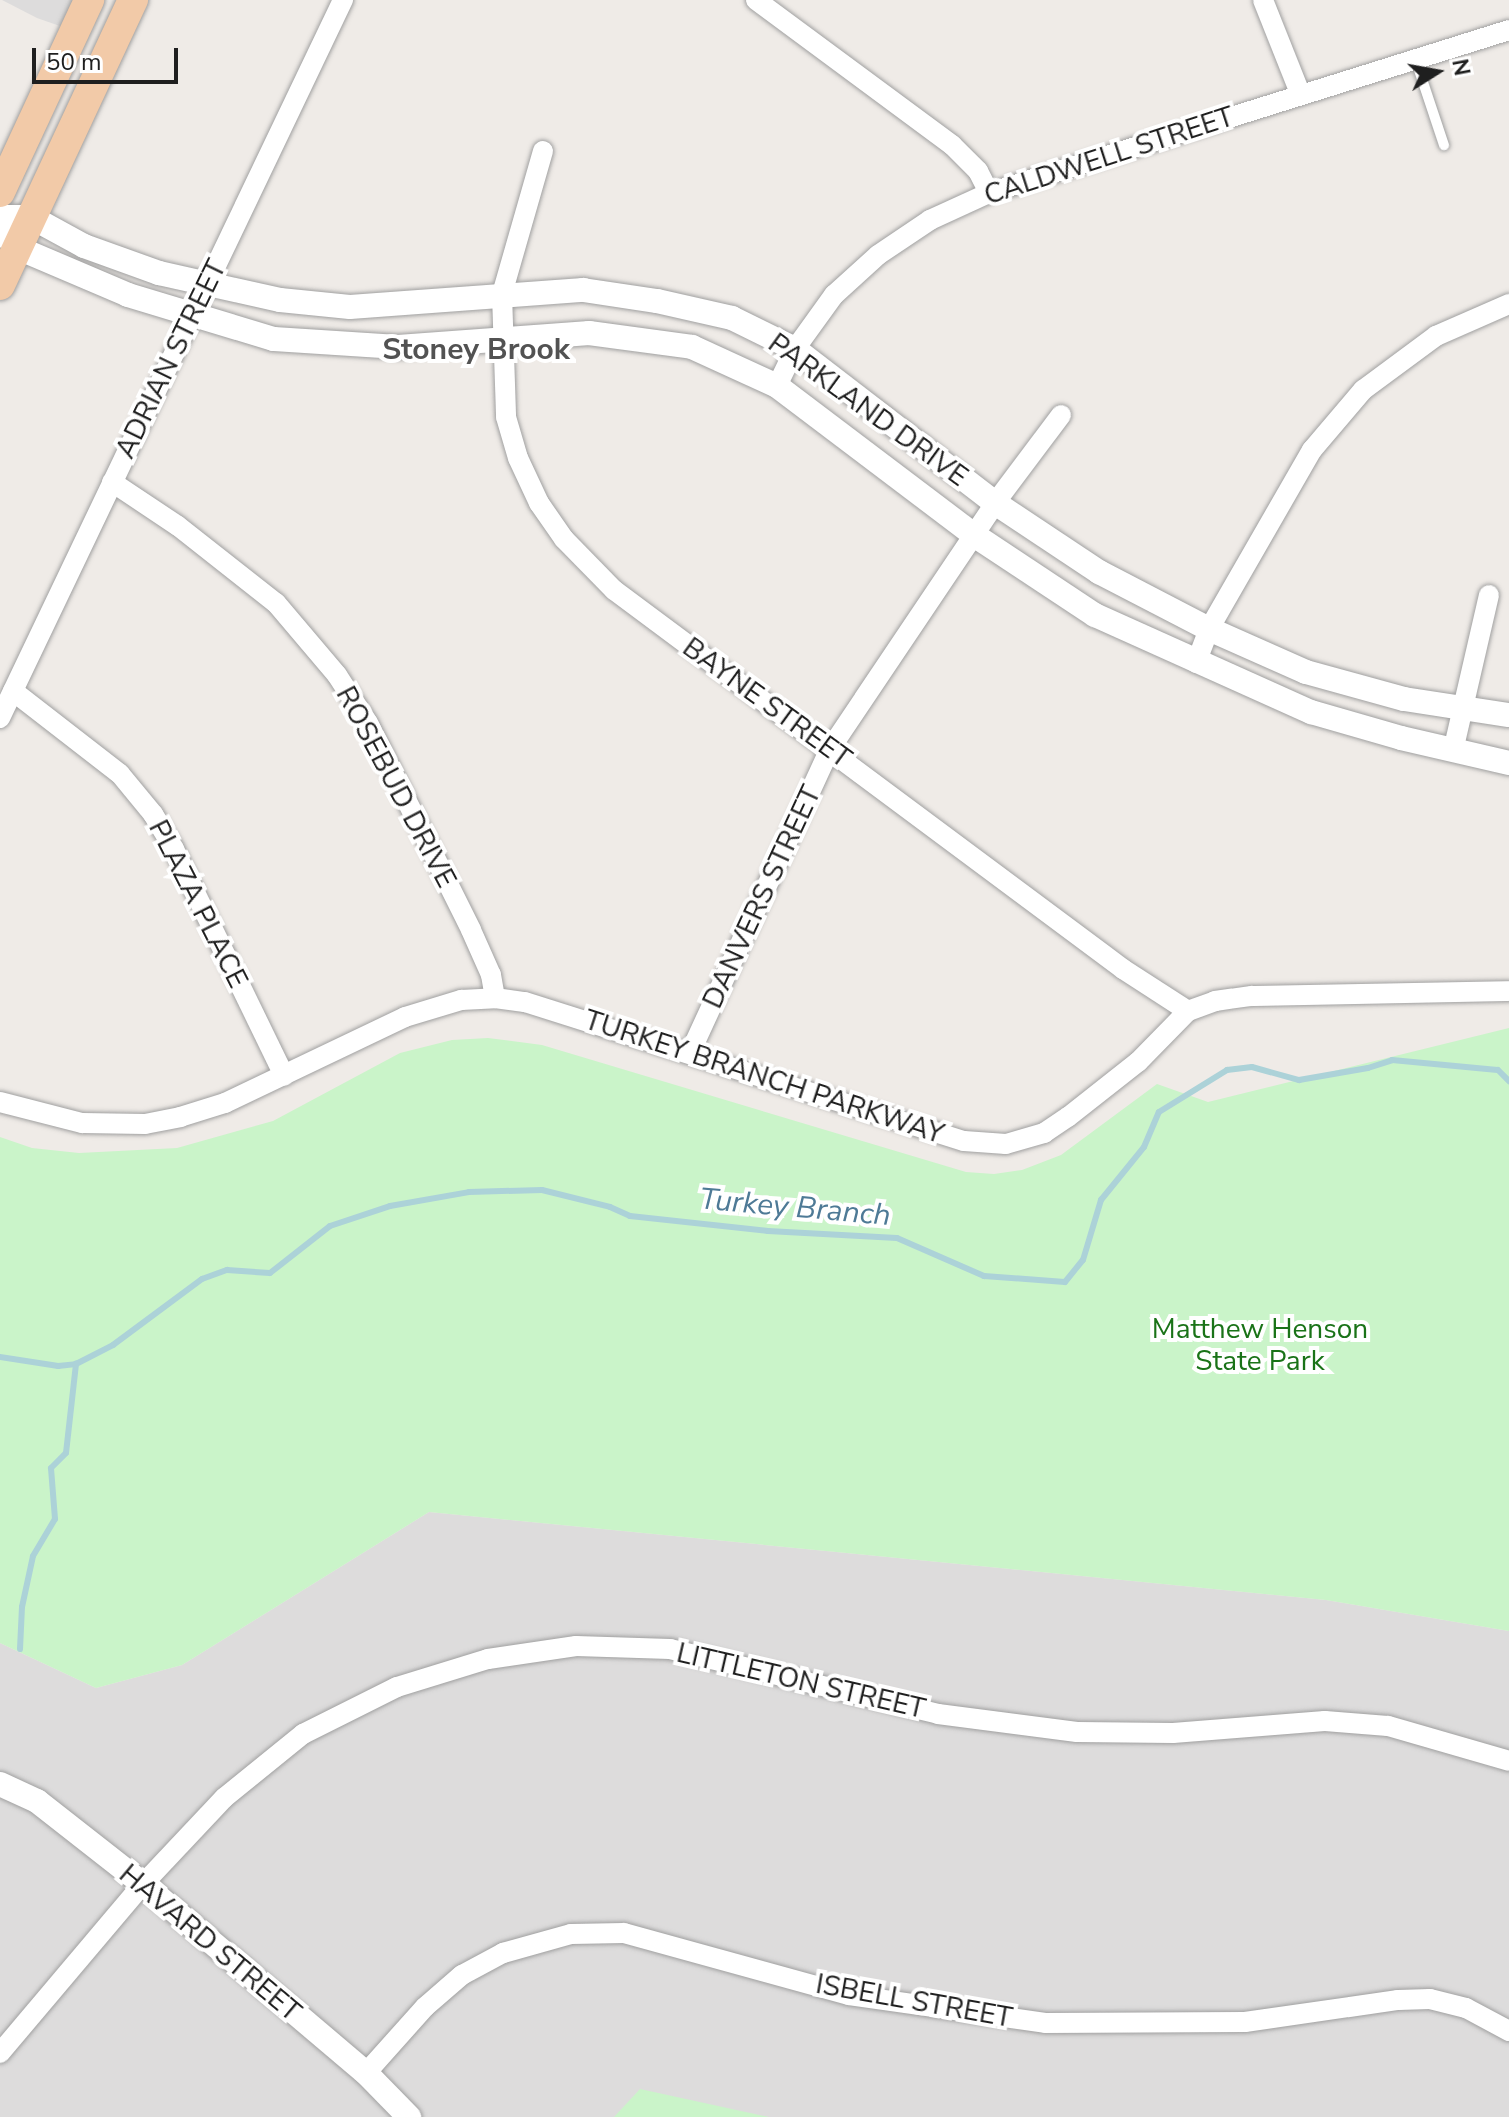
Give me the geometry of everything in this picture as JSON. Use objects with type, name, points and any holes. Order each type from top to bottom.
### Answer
[{"type":"main road","points":[[0,192],[89,0]]},
{"type":"main road","points":[[0,285],[9,239],[31,217],[133,0]]},
{"type":"street","name":"ADRIAN STREET","points":[[0,718],[343,0]]},
{"type":"street","points":[[756,0],[952,145],[978,171],[989,193]]},
{"type":"street","points":[[1263,0],[1300,93]]},
{"type":"street","name":"CALDWELL STREET","points":[[777,386],[795,349],[834,295],[878,255],[930,220],[989,193],[1509,30]]},
{"type":"street","name":"BAYNE STREET","points":[[543,151],[502,294],[506,417],[518,458],[539,503],[564,539],[614,590],[1123,969],[1188,1011]]},
{"type":"street","name":"PARKLAND DRIVE","points":[[0,217],[31,217],[84,246],[159,273],[280,300],[350,307],[583,290],[657,301],[732,318],[795,349],[995,503],[1099,572],[1209,629],[1306,672],[1404,699],[1509,715]]},
{"type":"street","name":"PARKLAND DRIVE","points":[[9,239],[128,295],[192,317],[274,339],[398,347],[589,333],[692,347],[777,386],[974,535],[1095,615],[1196,663],[1311,712],[1509,763]]},
{"type":"street","points":[[1196,663],[1209,629],[1312,450],[1363,390],[1436,336],[1509,304]]},
{"type":"street","name":"DANVERS STREET","points":[[690,1053],[830,749],[995,503],[1061,415]]},
{"type":"street","name":"ROSEBUD DRIVE","points":[[112,482],[178,526],[276,603],[337,675],[368,723],[471,930],[491,975],[495,998]]},
{"type":"street","points":[[1453,751],[1489,595]]},
{"type":"street","name":"PLAZA PLACE","points":[[13,691],[120,774],[153,814],[174,849],[284,1076]]},
{"type":"street","name":"TURKEY BRANCH PARKWAY","points":[[0,1102],[82,1123],[145,1124],[225,1103],[405,1017],[461,1000],[495,998],[525,1002],[964,1141],[1006,1144],[1044,1133],[1068,1117],[1138,1062],[1188,1011],[1215,1001],[1252,996],[1509,991]]},
{"type":"street","name":"LITTLETON STREET","points":[[0,2053],[143,1884],[224,1798],[303,1734],[397,1687],[488,1659],[576,1646],[670,1649],[938,1714],[1077,1732],[1173,1733],[1325,1721],[1388,1726],[1509,1761]]},
{"type":"street","name":"HAVARD STREET","points":[[0,1784],[37,1801],[143,1884],[366,2073],[409,2117]]},
{"type":"street","name":"ISBELL STREET","points":[[366,2073],[425,2007],[462,1975],[503,1953],[571,1934],[624,1933],[849,1995],[1045,2023],[1245,2022],[1398,2000],[1430,1999],[1466,2008],[1509,2031]]},
{"type":"lane","points":[[1415,58],[1444,145]]},
{"type":"shaded area","points":[[2,0],[89,0],[74,31],[37,18]]},
{"type":"shaded area","points":[[429,1512],[1326,1600],[1509,1631],[1509,2117],[0,2117],[0,1643],[96,1688],[182,1665]]},
{"type":"green space","name":"Matthew Henson State Park","points":[[1509,1028],[1509,1631],[1326,1600],[429,1512],[182,1665],[96,1688],[0,1643],[0,1137],[32,1148],[79,1153],[177,1148],[273,1121],[400,1053],[452,1040],[488,1038],[542,1045],[966,1172],[994,1174],[1022,1170],[1061,1155],[1157,1084],[1208,1102]]},
{"type":"green space","points":[[640,2089],[769,2117],[614,2117]]},
{"type":"waterway","name":"Turkey Branch","points":[[0,1357],[58,1366],[76,1364],[113,1345],[202,1279],[227,1270],[270,1273],[330,1226],[390,1206],[469,1192],[542,1190],[610,1207],[630,1216],[768,1231],[897,1238],[984,1276],[1065,1282],[1083,1260],[1101,1200],[1144,1147],[1159,1112],[1227,1070],[1252,1067],[1299,1080],[1368,1068],[1392,1060],[1498,1070],[1509,1081]]},
{"type":"waterway","points":[[20,1649],[22,1607],[33,1556],[55,1519],[51,1468],[66,1453],[76,1364]]},
{"type":"district","name":"Stoney Brook","points":[[476,350]]}]
